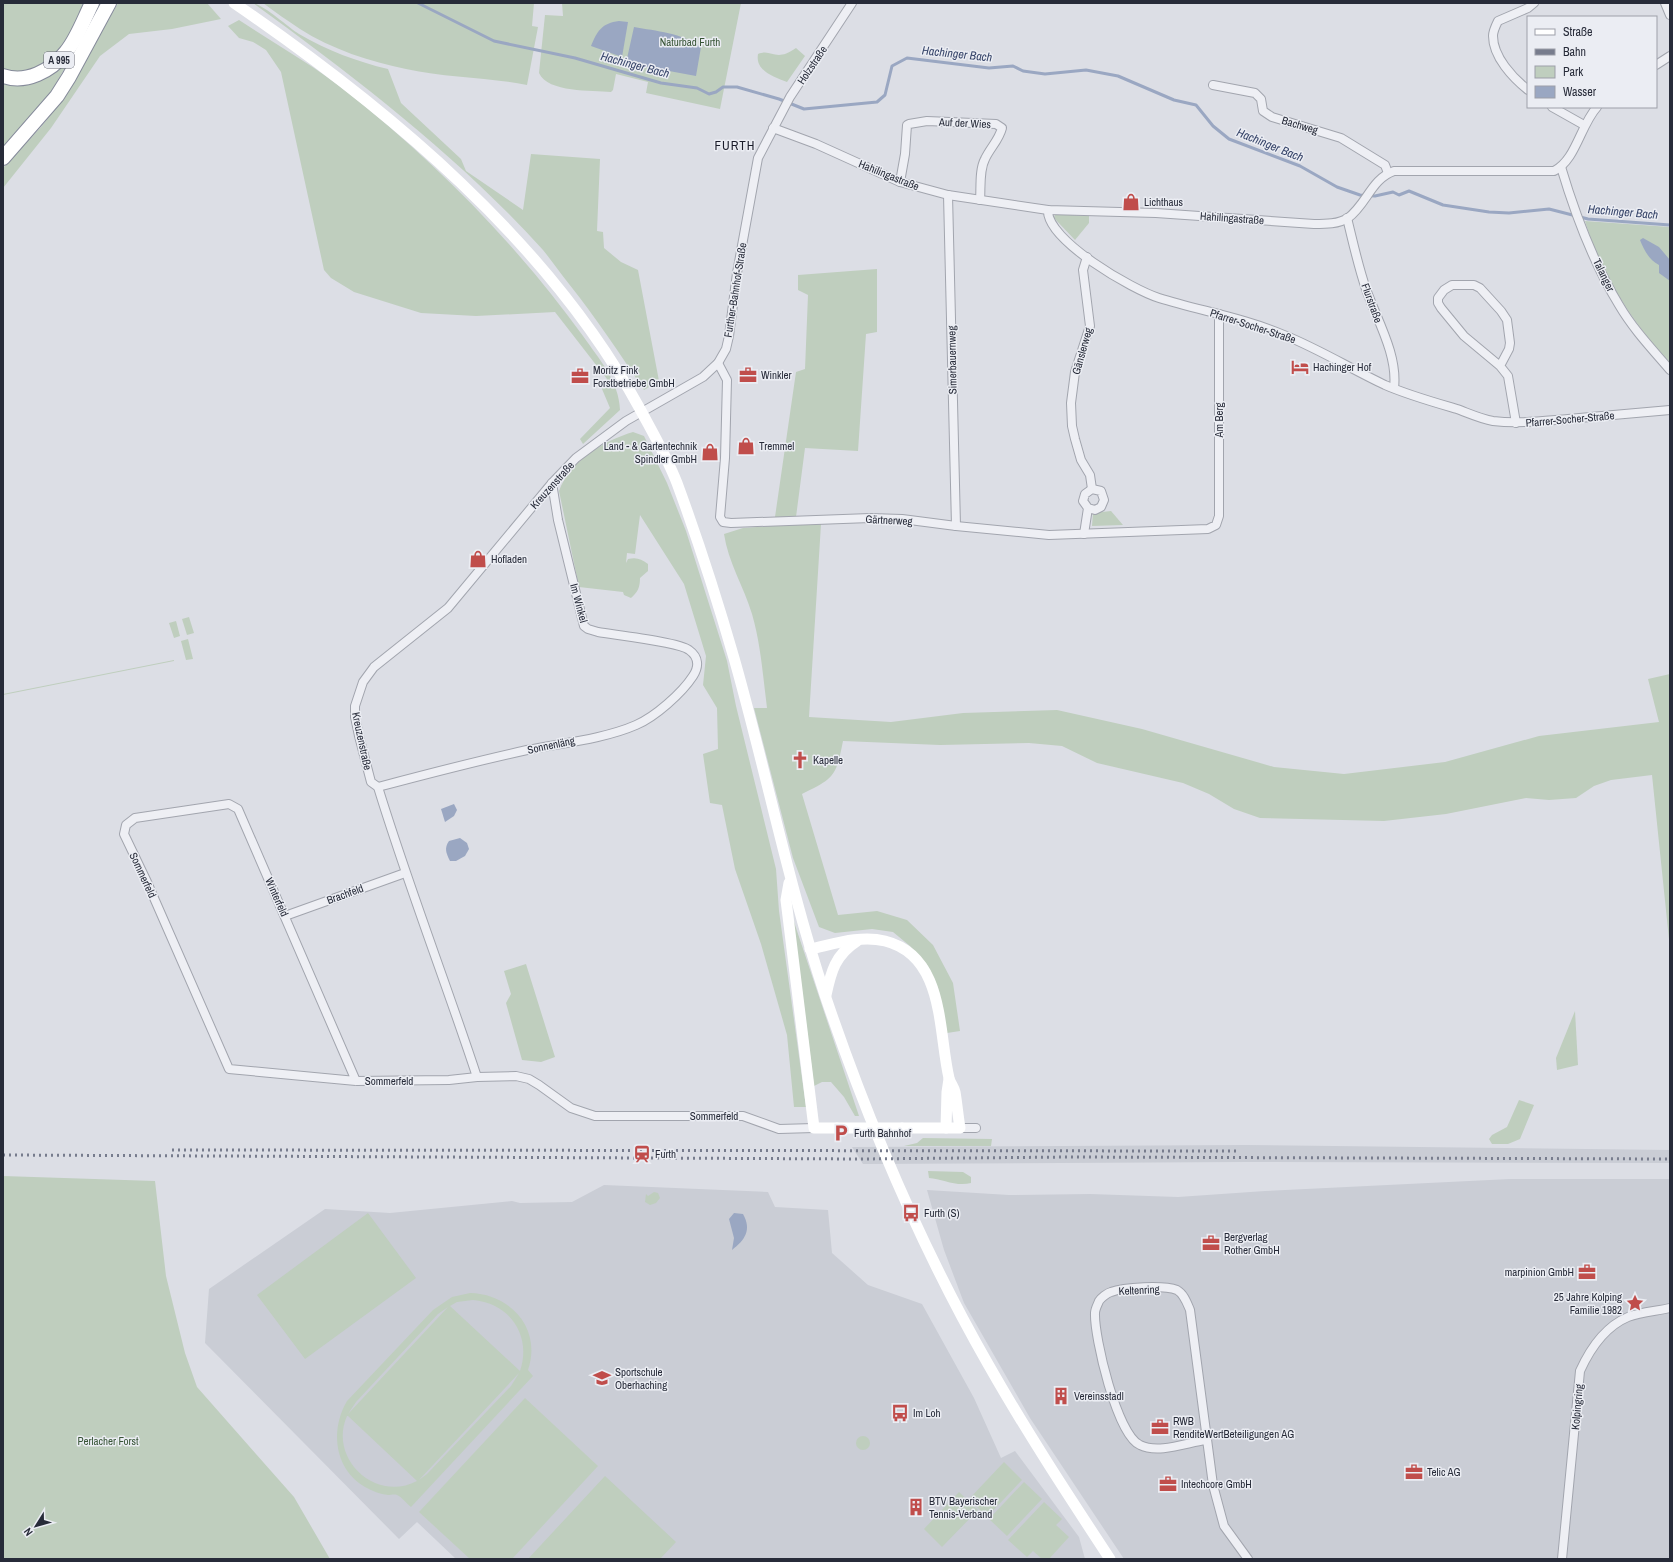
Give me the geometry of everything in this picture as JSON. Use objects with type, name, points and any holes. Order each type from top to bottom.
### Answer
[{"type":"highway","name":"A 995","points":[[3,76],[15,78],[31,76],[52,66],[67,51],[92,3]]},
{"type":"highway","points":[[3,158],[57,96],[69,78],[109,3]]},
{"type":"main road","points":[[234,3],[340,78],[405,133],[473,194],[543,269],[588,326],[624,380],[642,412],[675,480],[708,576],[734,659],[790,879],[810,949],[826,998],[879,1141],[940,1273],[987,1362],[1025,1427],[1110,1559]]},
{"type":"main road","points":[[790,879],[786,900],[814,1128],[960,1128],[954,1090],[949,1079]]},
{"type":"main road","points":[[810,949],[861,939],[886,941],[904,949],[925,970],[932,985],[944,1037],[949,1079],[947,1092],[946,1128]]},
{"type":"main road","points":[[826,998],[832,969],[838,957],[847,948],[861,939]]},
{"type":"street","name":"Holzstraße","points":[[774,128],[787,102],[852,3]]},
{"type":"street","points":[[1527,89],[1520,84],[1497,55],[1493,36],[1498,21],[1528,8],[1534,3]]},
{"type":"street","points":[[1665,3],[1670,15]]},
{"type":"street","points":[[1657,64],[1670,56]]},
{"type":"street","name":"Bachweg","points":[[1213,85],[1256,93],[1261,99],[1263,111],[1272,117],[1341,138],[1385,165],[1388,173]]},
{"type":"street","points":[[1554,108],[1584,126]]},
{"type":"street","points":[[1348,218],[1381,176],[1388,173],[1404,170],[1545,173],[1554,171],[1562,167],[1568,160],[1584,126],[1596,108]]},
{"type":"street","name":"Auf der Wies","points":[[900,182],[905,154],[907,125],[927,121],[996,124],[1002,128],[1000,136],[983,165],[980,200]]},
{"type":"street","name":"Further-Bahnhof-Straße","points":[[642,412],[703,377],[718,363],[726,349],[737,274],[758,158],[774,128]]},
{"type":"street","name":"Hahilingastraße","points":[[774,128],[816,144],[900,182],[948,195],[1048,210],[1156,213],[1314,224],[1331,224],[1348,218]]},
{"type":"street","name":"Talanger","points":[[1562,167],[1575,211],[1605,281],[1619,306],[1670,370]]},
{"type":"street","name":"Simerbauernweg","points":[[948,195],[956,526]]},
{"type":"street","name":"Pfarrer-Socher-Straße","points":[[1048,210],[1047,215],[1068,243],[1128,284],[1153,296],[1219,314],[1282,334],[1394,388],[1490,420],[1516,423],[1670,410]]},
{"type":"street","name":"Flurstraße","points":[[1348,218],[1355,253],[1366,289],[1392,361],[1395,377],[1394,388]]},
{"type":"street","name":"Gänslerweg","points":[[1087,257],[1083,270],[1090,326],[1075,372],[1071,403],[1072,426],[1081,460],[1090,475],[1092,489],[1103,494],[1104,504],[1098,509],[1088,508]]},
{"type":"street","points":[[1500,366],[1509,349],[1510,343],[1507,320],[1501,311],[1480,288],[1474,285],[1452,285],[1444,290],[1438,298],[1438,303],[1441,308],[1471,342],[1500,366],[1508,376],[1516,423]]},
{"type":"street","name":"Am Berg","points":[[1216,525],[1219,516],[1219,314]]},
{"type":"street","name":"Gärtnerweg","points":[[718,363],[727,380],[720,517],[724,522],[731,524],[870,518],[902,519],[1049,535],[1208,529],[1216,525]]},
{"type":"street","name":"Kreuzenstraße","points":[[477,1077],[442,974],[404,873],[374,785],[355,717],[356,702],[363,682],[374,667],[448,608],[552,483],[592,445],[642,412]]},
{"type":"street","name":"Im Winkel","points":[[552,483],[558,520],[584,626],[598,632],[682,647],[694,655],[698,662]]},
{"type":"street","points":[[1084,534],[1088,508],[1084,501],[1085,494],[1092,489]]},
{"type":"street","name":"Sonnenläng","points":[[374,785],[488,758],[605,734],[637,724],[662,708],[690,681],[697,670],[698,662]]},
{"type":"street","name":"Winterfeld","points":[[135,818],[229,804],[238,809],[356,1081]]},
{"type":"street","name":"Sommerfeld","points":[[135,818],[126,825],[124,834],[150,889],[229,1069],[356,1081],[449,1080],[477,1077],[516,1076],[529,1079],[550,1092],[571,1108],[595,1116],[742,1116],[779,1128],[814,1128]]},
{"type":"street","name":"Brachfeld","points":[[285,916],[404,873]]},
{"type":"street","points":[[960,1128],[976,1128]]},
{"type":"street","name":"Keltenring","points":[[1206,1440],[1157,1449],[1139,1445],[1129,1434],[1118,1413],[1106,1376],[1097,1333],[1095,1311],[1100,1300],[1109,1292],[1124,1288],[1166,1288],[1178,1291],[1185,1299],[1190,1310],[1212,1485],[1220,1515],[1231,1536],[1248,1559]]},
{"type":"street","name":"Kolpingring","points":[[1562,1559],[1580,1372],[1589,1350],[1599,1338],[1628,1317],[1670,1308]]},
{"type":"shaded area","points":[[1245,1145],[1670,1150],[1670,1163],[1245,1162],[863,1164],[852,1147]]},
{"type":"shaded area","points":[[1510,1179],[1670,1179],[1670,1559],[1124,1559],[1030,1418],[964,1303],[944,1250],[927,1190],[1009,1195],[1090,1194],[1178,1197],[1265,1191]]},
{"type":"shaded area","name":"Sportschule Oberhaching","points":[[604,1185],[768,1192],[775,1207],[828,1210],[832,1253],[868,1285],[922,1304],[974,1398],[1001,1458],[1015,1451],[1079,1537],[1085,1559],[456,1559],[417,1522],[399,1539],[205,1343],[209,1289],[325,1209],[390,1213],[512,1201],[520,1203],[572,1202]]},
{"type":"green space","points":[[3,3],[85,3],[64,43],[55,54],[45,63],[34,69],[20,72],[3,70]]},
{"type":"green space","points":[[118,3],[207,3],[221,19],[172,29],[129,34],[100,56],[51,128],[3,188],[3,168],[41,127],[67,94]]},
{"type":"green space","points":[[253,3],[269,12],[299,34],[320,45],[365,63],[388,69],[401,103],[461,159],[466,171],[523,210],[531,154],[600,159],[597,231],[603,232],[604,248],[621,262],[638,270],[659,381],[644,390],[598,323],[543,250],[476,182],[441,150],[367,89]]},
{"type":"green space","points":[[263,3],[534,3],[532,26],[538,27],[527,85],[497,80],[421,72],[365,59],[338,49],[312,36],[295,26]]},
{"type":"green space","name":"Naturbad Furth","points":[[562,3],[741,3],[720,109],[646,93],[648,82],[616,74],[613,90],[611,92],[571,89],[551,84],[539,73],[545,15],[563,16]]},
{"type":"green space","points":[[239,20],[334,82],[412,147],[474,206],[503,237],[558,303],[607,371],[619,399],[620,410],[583,444],[580,439],[610,408],[602,389],[607,379],[555,312],[476,316],[421,313],[354,292],[331,278],[324,270],[281,72],[266,50],[253,42],[239,38],[228,26]]},
{"type":"green space","points":[[81,39],[53,89],[37,111],[3,150],[3,82],[37,79],[53,73],[58,70],[67,60]]},
{"type":"green space","points":[[796,48],[805,56],[787,82],[766,72],[759,65],[758,54],[767,53],[778,55]]},
{"type":"green space","points":[[1055,214],[1089,216],[1089,223],[1075,240],[1054,218]]},
{"type":"green space","points":[[1585,221],[1670,227],[1670,365],[1631,315],[1620,298],[1600,261]]},
{"type":"green space","points":[[877,269],[877,332],[866,334],[858,451],[805,448],[796,517],[775,517],[796,372],[805,369],[808,295],[798,290],[798,275]]},
{"type":"green space","points":[[633,432],[644,436],[667,483],[686,531],[727,661],[736,706],[776,869],[779,911],[806,1107],[794,1107],[787,1035],[761,944],[735,869],[722,805],[710,803],[703,754],[718,749],[717,708],[703,685],[706,656],[684,584],[640,515],[635,554],[627,553],[626,563],[628,559],[639,559],[648,564],[648,571],[640,578],[639,587],[635,594],[631,598],[624,595],[623,592],[579,587],[559,491],[571,470],[589,454],[610,441]]},
{"type":"green space","points":[[1111,511],[1123,525],[1092,526],[1093,513]]},
{"type":"green space","points":[[795,524],[821,524],[809,717],[891,722],[963,713],[1057,710],[1142,729],[1274,767],[1344,774],[1445,762],[1539,736],[1659,722],[1648,679],[1670,674],[1670,949],[1652,775],[1611,780],[1594,786],[1576,798],[1549,800],[1526,798],[1446,814],[1384,821],[1260,818],[1234,809],[1209,794],[1183,783],[1097,763],[1062,746],[1029,743],[940,745],[843,741],[836,769],[832,775],[821,784],[802,794],[838,915],[877,911],[907,920],[933,945],[953,983],[960,1031],[947,1033],[938,988],[928,966],[910,946],[893,932],[872,929],[835,933],[819,927],[793,858],[754,708],[767,708],[758,637],[749,604],[729,555],[724,534],[743,528]]},
{"type":"green space","points":[[189,617],[194,633],[187,635],[182,619]]},
{"type":"green space","points":[[176,621],[180,636],[174,638],[169,623]]},
{"type":"green space","points":[[188,639],[193,659],[186,660],[181,641]]},
{"type":"green space","points":[[174,661],[3,695],[3,694]]},
{"type":"green space","points":[[793,919],[859,1116],[855,1116],[844,1097],[831,1082],[822,1082],[814,1086]]},
{"type":"green space","points":[[526,964],[555,1057],[541,1062],[522,1060],[506,1003],[511,994],[504,971]]},
{"type":"green space","points":[[1575,1011],[1578,1065],[1557,1070],[1556,1058]]},
{"type":"green space","points":[[1519,1100],[1534,1105],[1520,1139],[1508,1144],[1492,1144],[1489,1139],[1492,1135],[1507,1127]]},
{"type":"green space","points":[[923,1138],[992,1139],[991,1146],[904,1146],[917,1143]]},
{"type":"green space","points":[[928,1171],[963,1172],[971,1177],[971,1183],[960,1184],[929,1178]]},
{"type":"green space","name":"Perlacher Forst","points":[[3,1176],[155,1181],[166,1276],[185,1353],[197,1387],[294,1497],[330,1559],[3,1559]]},
{"type":"green space","points":[[654,1192],[658,1193],[660,1198],[656,1203],[650,1205],[645,1202],[646,1194],[648,1196]]},
{"type":"green space","points":[[368,1213],[416,1278],[305,1359],[257,1295]]},
{"type":"green space","points":[[470,1293],[485,1295],[510,1307],[520,1316],[527,1328],[531,1341],[531,1355],[528,1370],[533,1376],[411,1507],[397,1495],[382,1494],[365,1487],[347,1470],[341,1460],[338,1448],[338,1424],[347,1401],[433,1310],[452,1297]],"holes":[[[473,1300],[486,1302],[498,1307],[507,1315],[515,1324],[520,1334],[523,1346],[523,1358],[520,1371],[450,1306],[457,1302]],[[448,1307],[348,1414],[356,1402],[438,1314]],[[519,1373],[511,1386],[427,1474],[419,1480]],[[348,1416],[417,1481],[401,1486],[386,1486],[372,1481],[360,1473],[350,1461],[344,1447],[343,1432]]]},
{"type":"green space","points":[[525,1398],[598,1466],[512,1559],[470,1559],[419,1512]]},
{"type":"green space","points":[[863,1436],[868,1438],[870,1443],[868,1448],[863,1450],[858,1448],[856,1443],[858,1438]]},
{"type":"green space","points":[[1004,1462],[1022,1480],[987,1517],[969,1499]]},
{"type":"green space","points":[[605,1476],[676,1542],[660,1559],[528,1559]]},
{"type":"green space","points":[[1024,1482],[1042,1499],[1007,1536],[989,1519]]},
{"type":"green space","points":[[959,1492],[978,1510],[942,1547],[924,1529]]},
{"type":"green space","points":[[1044,1502],[1062,1519],[1056,1525],[1069,1537],[1049,1559],[1042,1559],[1033,1551],[1027,1557],[1008,1540]]},
{"type":"water","points":[[619,21],[628,22],[622,57],[591,46],[598,32],[604,26]]},
{"type":"water","points":[[634,27],[660,31],[677,36],[694,42],[701,47],[696,76],[626,63]]},
{"type":"water","points":[[1643,238],[1659,247],[1670,260],[1670,281],[1659,273],[1659,265],[1647,254],[1640,240]]},
{"type":"water","points":[[454,804],[457,810],[454,816],[445,822],[441,809]]},
{"type":"water","points":[[460,838],[467,843],[469,849],[465,856],[456,861],[450,861],[447,855],[446,846],[449,841]]},
{"type":"water","points":[[734,1213],[743,1214],[746,1220],[747,1230],[744,1238],[732,1250],[734,1238],[729,1219]]},
{"type":"waterway","name":"Hachinger Bach","points":[[418,3],[494,41],[575,58],[661,83],[697,88],[709,94],[716,92],[723,87],[737,87],[779,99],[804,109],[877,102],[885,95],[892,66],[907,58],[989,68],[1013,66],[1023,71],[1045,74],[1086,70],[1118,76],[1174,100],[1196,105],[1213,126],[1229,139],[1300,166],[1337,187],[1360,195],[1375,196],[1393,192],[1399,195],[1409,191],[1443,205],[1489,212],[1509,213],[1549,209],[1588,219],[1670,225]]},
{"type":"railway","points":[[172,1150],[1236,1151]]},
{"type":"railway","points":[[3,1155],[860,1159],[1069,1157],[1670,1159]]},
{"type":"place","name":"Lichthaus","points":[[1131,202]]},
{"type":"place","name":"Hachinger Hof","points":[[1300,367]]},
{"type":"place","name":"Winkler","points":[[748,375]]},
{"type":"place","name":"Moritz Fink Forstbetriebe GmbH","points":[[580,376]]},
{"type":"place","name":"Tremmel","points":[[746,446]]},
{"type":"place","name":"Land - & Gartentechnik Spindler GmbH","points":[[710,452]]},
{"type":"place","name":"Hofladen","points":[[478,559]]},
{"type":"place","name":"Kapelle","points":[[800,760]]},
{"type":"place","name":"Furth Bahnhof","points":[[841,1133]]},
{"type":"place","name":"Furth","points":[[642,1154]]},
{"type":"place","name":"Furth (S)","points":[[911,1213]]},
{"type":"place","name":"Bergverlag Rother GmbH","points":[[1211,1243]]},
{"type":"place","name":"marpinion GmbH","points":[[1587,1272]]},
{"type":"place","name":"25 Jahre Kolping Familie 1982","points":[[1635,1303]]},
{"type":"place","name":"Sportschule Oberhaching","points":[[602,1378]]},
{"type":"place","name":"Vereinsstadl","points":[[1061,1396]]},
{"type":"place","name":"Im Loh","points":[[900,1413]]},
{"type":"place","name":"RWB RenditeWertBeteiligungen AG","points":[[1160,1427]]},
{"type":"place","name":"Telic AG","points":[[1414,1472]]},
{"type":"place","name":"Intechcore GmbH","points":[[1168,1484]]},
{"type":"place","name":"BTV Bayerischer Tennis-Verband","points":[[916,1507]]},
{"type":"district","name":"FURTH","points":[[735,145]]}]
